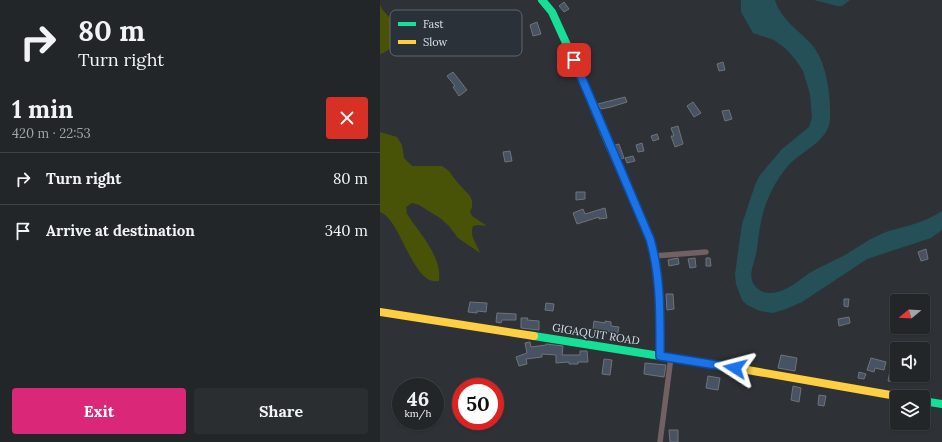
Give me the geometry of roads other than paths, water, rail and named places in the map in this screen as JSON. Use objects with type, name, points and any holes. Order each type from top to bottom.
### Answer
[{"type":"main road","points":[[542,0],[552,12],[648,231],[654,256],[660,306],[660,356]]},
{"type":"main road","name":"GIGAQUIT ROAD","points":[[380,312],[671,357],[890,395]]},
{"type":"main road","points":[[930,401],[942,404]]},
{"type":"street","points":[[654,256],[706,252]]},
{"type":"street","points":[[660,442],[671,357]]},
{"type":"water","points":[[741,0],[775,0],[786,19],[818,53],[825,71],[830,101],[830,119],[825,134],[787,167],[777,181],[766,203],[761,219],[757,251],[751,275],[757,288],[762,292],[771,293],[786,289],[812,271],[843,256],[874,237],[922,221],[942,211],[942,230],[931,238],[867,259],[802,302],[773,313],[760,311],[747,305],[742,300],[736,284],[735,274],[742,224],[755,185],[760,175],[782,149],[809,127],[812,118],[810,94],[803,71],[785,48],[774,40],[753,33],[741,12]]},
{"type":"water","points":[[814,0],[850,0],[842,6],[837,6]]}]
